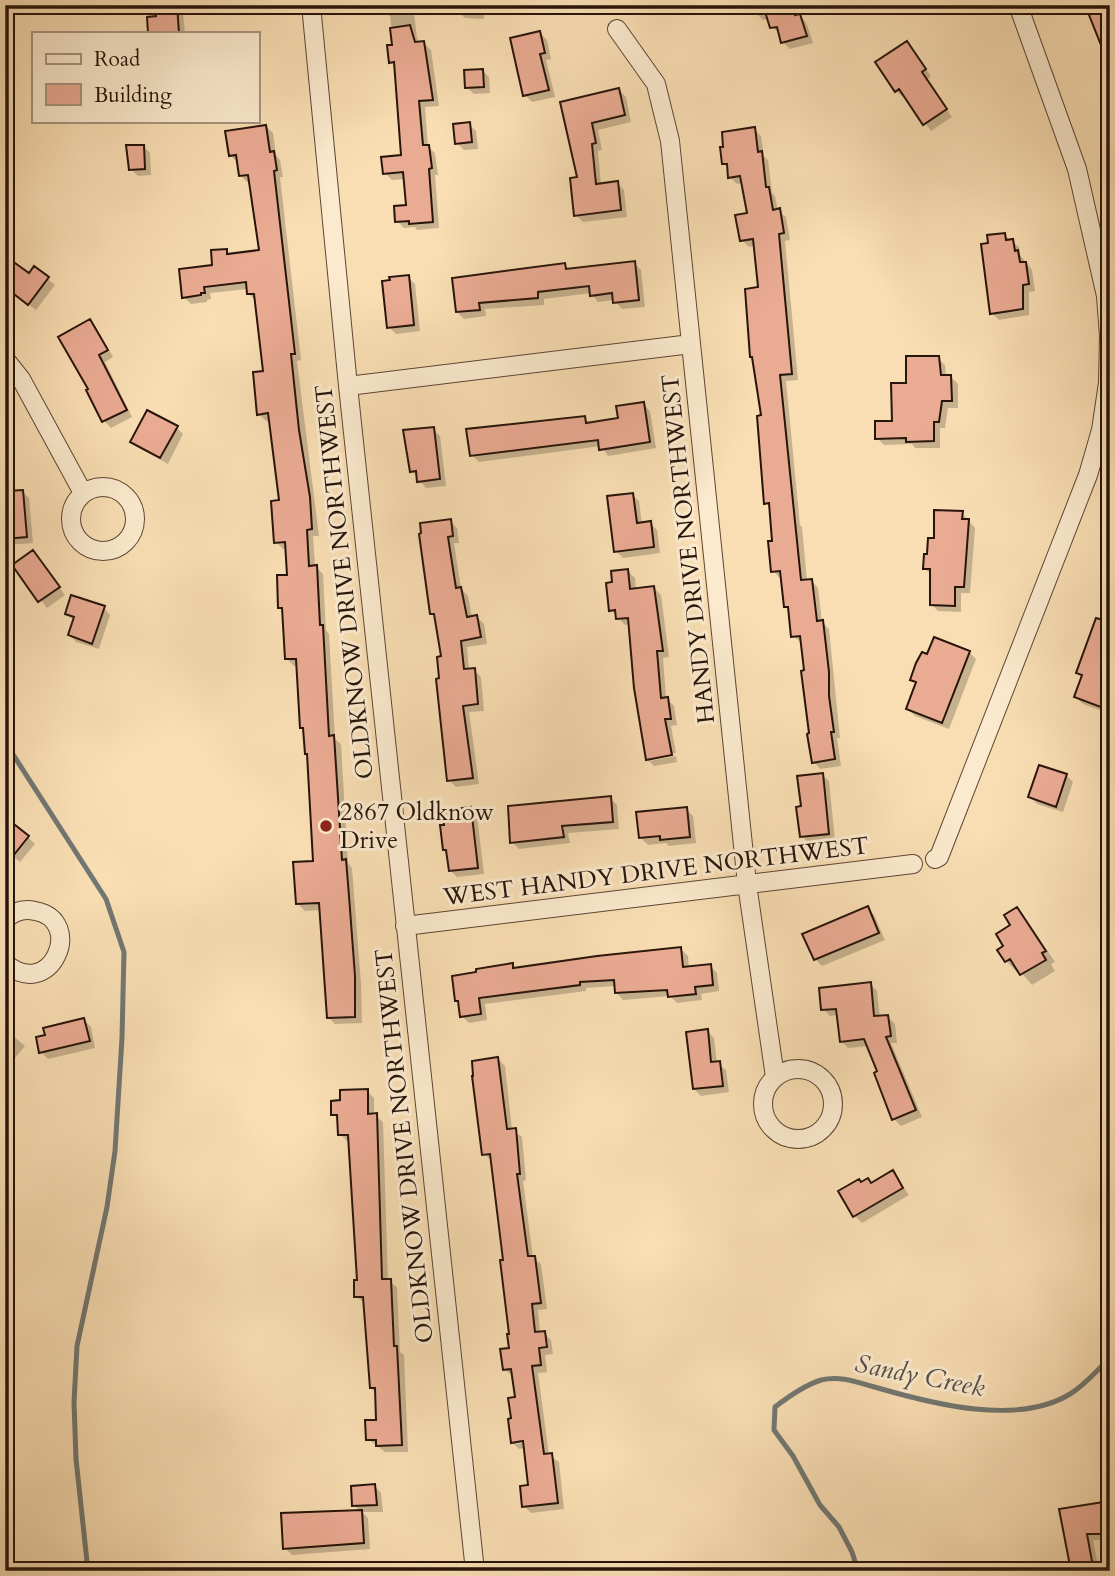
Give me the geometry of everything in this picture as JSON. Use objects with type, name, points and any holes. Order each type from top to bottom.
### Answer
[{"type":"street","name":"OLDKNOW DRIVE NORTHWEST","points":[[311,5],[348,386],[475,1571]]},
{"type":"street","points":[[935,859],[939,857],[1088,475],[1101,430],[1108,383],[1106,296],[1077,169],[1018,5]]},
{"type":"street","name":"HANDY DRIVE NORTHWEST","points":[[617,29],[656,84],[670,141],[747,884],[775,1077]]},
{"type":"street","points":[[348,386],[691,344]]},
{"type":"street","points":[[5,359],[21,379],[83,494]]},
{"type":"street","name":"WEST HANDY DRIVE NORTHWEST","points":[[405,926],[913,863]]},
{"type":"street","points":[[5,963],[21,973],[32,974],[51,965],[60,947],[60,936],[50,918],[41,912],[31,910],[7,916]]},
{"type":"building","points":[[177,5],[179,32],[148,32],[147,17],[156,16],[155,7]]},
{"type":"building","points":[[763,5],[793,5],[795,15],[800,14],[807,36],[781,43],[777,27],[770,28]]},
{"type":"building","points":[[1085,5],[1110,5],[1110,65],[1109,65]]},
{"type":"building","points":[[410,25],[415,42],[424,41],[433,100],[419,101],[423,145],[429,145],[432,168],[429,169],[433,222],[409,224],[409,221],[395,222],[394,206],[406,205],[403,172],[383,174],[381,157],[401,155],[394,62],[389,63],[387,45],[392,45],[390,28]]},
{"type":"building","points":[[540,31],[545,53],[540,54],[549,90],[523,96],[510,38]]},
{"type":"building","points":[[907,41],[926,69],[922,72],[947,109],[923,125],[899,89],[895,92],[875,62]]},
{"type":"building","points":[[483,69],[484,87],[465,88],[464,70]]},
{"type":"building","points":[[619,88],[625,115],[592,123],[596,143],[592,144],[596,184],[618,181],[621,210],[574,216],[570,178],[577,177],[560,102]]},
{"type":"building","points":[[470,122],[472,142],[455,144],[453,124]]},
{"type":"building","points":[[266,125],[270,152],[274,151],[277,170],[274,171],[295,354],[291,354],[310,497],[312,529],[307,530],[309,566],[317,565],[329,736],[334,735],[342,860],[346,859],[355,976],[355,1017],[327,1018],[319,903],[296,904],[293,862],[313,861],[307,754],[303,728],[300,728],[296,659],[285,659],[282,608],[278,608],[277,575],[287,575],[285,542],[274,543],[271,501],[279,500],[268,413],[257,415],[253,372],[263,371],[254,294],[247,294],[246,282],[204,287],[205,293],[201,295],[182,298],[179,269],[212,265],[211,250],[227,249],[227,254],[259,250],[248,175],[239,176],[236,155],[229,156],[225,131]]},
{"type":"building","points":[[755,127],[758,152],[762,151],[766,187],[769,187],[773,210],[780,208],[784,233],[779,234],[792,374],[780,375],[801,580],[812,579],[817,621],[823,620],[829,672],[834,732],[831,732],[835,759],[812,763],[801,671],[804,670],[800,636],[791,637],[780,571],[771,572],[768,541],[772,541],[769,503],[764,504],[757,416],[761,415],[750,357],[745,289],[758,287],[753,239],[740,241],[735,215],[747,213],[740,176],[728,178],[727,164],[722,164],[720,147],[723,147],[722,132]]},
{"type":"building","points":[[126,145],[144,145],[145,169],[129,170]]},
{"type":"building","points":[[1005,233],[1006,240],[1013,239],[1020,262],[1026,262],[1029,284],[1023,285],[1023,309],[990,314],[981,244],[988,243],[987,235]]},
{"type":"building","points":[[635,261],[639,300],[613,303],[612,293],[590,296],[589,286],[538,292],[538,298],[479,303],[480,310],[456,312],[452,278],[565,263],[566,269]]},
{"type":"building","points":[[15,263],[29,273],[34,266],[49,277],[28,305],[5,287],[5,276]]},
{"type":"building","points":[[409,275],[414,325],[387,328],[382,281],[390,280],[389,277]]},
{"type":"building","points":[[90,319],[108,350],[99,355],[127,410],[102,422],[86,390],[88,389],[58,337]]},
{"type":"building","points":[[906,356],[939,356],[941,375],[951,375],[952,401],[942,401],[939,422],[934,422],[934,441],[875,439],[875,421],[892,421],[891,383],[906,383]]},
{"type":"building","points":[[644,402],[650,442],[599,450],[598,440],[470,456],[466,429],[585,416],[586,423],[618,418],[616,406]]},
{"type":"building","points":[[147,410],[178,426],[160,458],[130,442]]},
{"type":"building","points":[[434,427],[440,479],[417,482],[416,471],[410,472],[403,430]]},
{"type":"building","points":[[23,490],[27,537],[5,539],[5,491]]},
{"type":"building","points":[[633,493],[637,523],[651,521],[654,547],[614,552],[607,496]]},
{"type":"building","points":[[934,510],[963,511],[962,519],[969,519],[964,587],[955,587],[955,606],[930,605],[930,569],[923,569],[928,538],[934,538]]},
{"type":"building","points":[[451,519],[453,536],[448,537],[456,588],[461,587],[467,617],[477,615],[481,637],[461,641],[464,669],[475,668],[478,704],[463,706],[473,778],[447,781],[436,679],[439,678],[437,657],[441,656],[434,614],[430,614],[419,534],[420,523]]},
{"type":"building","points":[[33,550],[60,587],[38,602],[12,565]]},
{"type":"building","points":[[628,569],[630,589],[654,586],[663,651],[657,651],[661,698],[668,697],[671,719],[665,719],[672,755],[646,760],[634,688],[628,618],[616,619],[615,610],[609,611],[606,583],[612,582],[611,571]]},
{"type":"building","points":[[71,595],[105,606],[92,644],[68,635],[74,617],[65,614]]},
{"type":"building","points":[[1096,618],[1110,622],[1110,699],[1106,709],[1074,697],[1082,675],[1076,673]]},
{"type":"building","points":[[934,637],[970,651],[942,723],[906,709],[916,682],[910,680],[916,663],[922,652],[927,654]]},
{"type":"building","points":[[1039,765],[1067,774],[1056,807],[1028,797]]},
{"type":"building","points":[[823,773],[829,834],[800,837],[796,807],[801,806],[797,776]]},
{"type":"building","points":[[611,796],[613,822],[562,826],[564,837],[510,843],[508,806]]},
{"type":"building","points":[[471,807],[478,868],[449,871],[440,825],[444,825],[442,811]]},
{"type":"building","points":[[687,807],[690,837],[660,840],[660,836],[639,838],[636,812]]},
{"type":"building","points":[[5,817],[29,836],[5,866]]},
{"type":"building","points":[[868,906],[879,933],[814,960],[802,934]]},
{"type":"building","points":[[1017,907],[1046,951],[1042,953],[1046,960],[1020,975],[1010,959],[1005,962],[997,950],[1003,946],[996,934],[1010,925],[1004,915]]},
{"type":"building","points":[[681,947],[683,967],[711,964],[713,985],[695,987],[696,994],[668,997],[667,990],[615,993],[614,980],[580,982],[580,985],[479,998],[481,1014],[460,1017],[458,1001],[455,1001],[452,976],[476,972],[476,969],[513,963],[513,968]]},
{"type":"building","points":[[871,982],[874,1016],[888,1015],[891,1036],[886,1037],[916,1110],[892,1120],[864,1039],[840,1042],[836,1009],[821,1010],[819,988]]},
{"type":"building","points":[[84,1018],[90,1041],[39,1053],[36,1037],[45,1035],[43,1028]]},
{"type":"building","points":[[708,1029],[711,1062],[720,1061],[723,1086],[693,1089],[686,1032]]},
{"type":"building","points":[[498,1057],[507,1129],[516,1128],[520,1174],[517,1174],[528,1256],[535,1256],[541,1303],[532,1304],[535,1332],[545,1331],[547,1347],[539,1348],[541,1365],[532,1366],[544,1454],[552,1453],[558,1503],[522,1507],[520,1486],[528,1485],[523,1441],[511,1443],[508,1398],[515,1397],[511,1369],[503,1370],[500,1349],[509,1348],[500,1260],[503,1260],[490,1154],[482,1155],[472,1076],[472,1061]]},
{"type":"building","points":[[368,1089],[368,1114],[377,1113],[382,1279],[391,1279],[402,1445],[376,1446],[376,1440],[366,1440],[365,1420],[376,1420],[375,1388],[370,1388],[363,1297],[354,1297],[354,1280],[357,1280],[348,1135],[338,1135],[337,1115],[331,1115],[331,1101],[340,1100],[340,1090]]},
{"type":"building","points":[[893,1170],[903,1188],[853,1217],[838,1191],[859,1179],[861,1182],[868,1178],[871,1183]]},
{"type":"building","points":[[375,1484],[377,1505],[352,1506],[351,1486]]},
{"type":"building","points":[[1110,1501],[1110,1534],[1087,1534],[1093,1567],[1071,1571],[1059,1509]]},
{"type":"building","points":[[362,1510],[364,1543],[283,1549],[281,1513]]},
{"type":"waterway","points":[[5,742],[106,899],[124,952],[115,1151],[107,1207],[77,1346],[74,1402],[76,1459],[88,1571]]},
{"type":"waterway","name":"Sandy Creek","points":[[858,1571],[839,1527],[820,1505],[793,1456],[774,1430],[775,1407],[809,1385],[836,1378],[949,1405],[975,1409],[1026,1409],[1049,1404],[1070,1394],[1110,1358]]},
{"type":"place","name":"2867 Oldknow Drive","points":[[326,826]]}]
